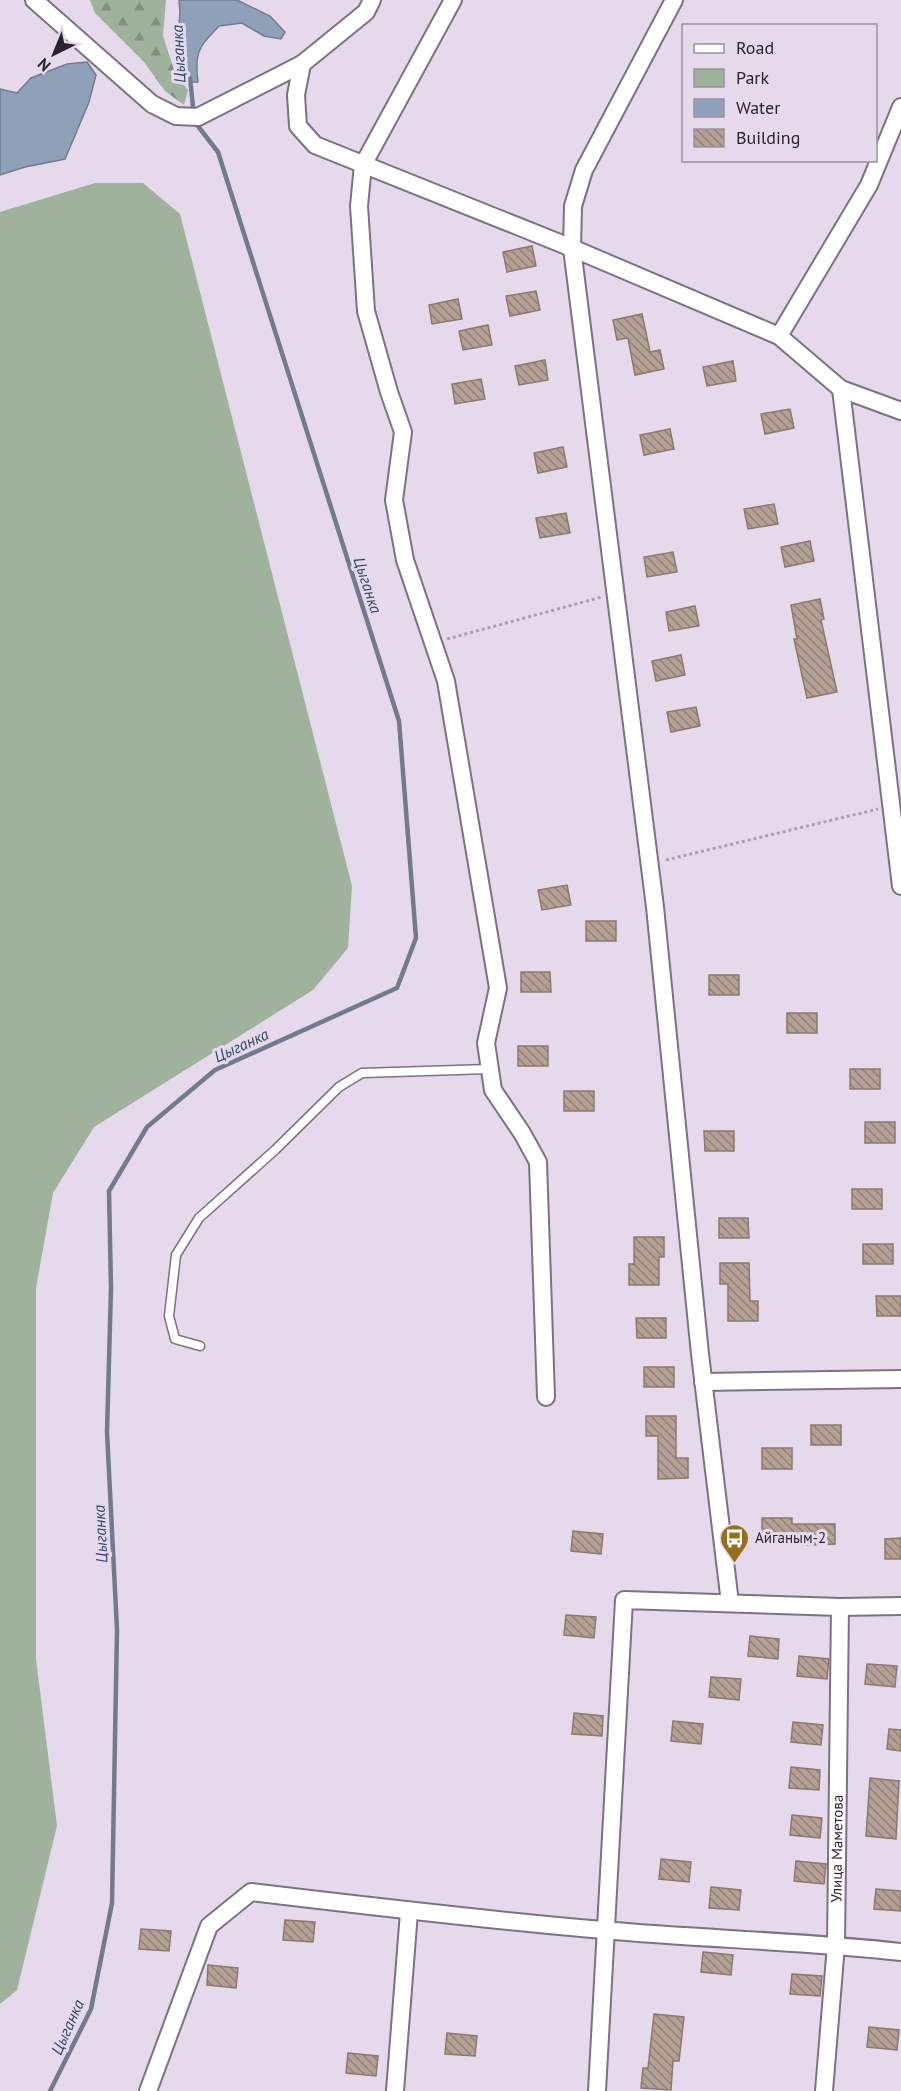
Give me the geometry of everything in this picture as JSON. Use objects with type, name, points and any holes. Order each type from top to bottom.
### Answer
[{"type":"street","points":[[34,0],[152,104],[176,116],[198,117],[302,64],[366,12],[372,0]]},
{"type":"street","points":[[453,0],[363,165],[359,206],[366,311],[403,432],[394,500],[405,560],[446,681],[498,988],[486,1043],[489,1069],[493,1090],[522,1133],[538,1162],[546,1397]]},
{"type":"street","points":[[674,0],[584,170],[573,206],[573,248],[649,864],[703,1382],[730,1603]]},
{"type":"street","points":[[302,64],[296,95],[298,126],[315,145],[573,248],[779,336],[841,389],[901,411]]},
{"type":"street","points":[[779,336],[869,184],[901,107]]},
{"type":"street","points":[[841,389],[901,886]]},
{"type":"street","points":[[703,1382],[901,1379]]},
{"type":"street","points":[[597,2091],[624,1600],[901,1606]]},
{"type":"street","name":"Улица Маметова","points":[[824,2091],[836,1945],[840,1606]]},
{"type":"street","points":[[148,2091],[209,1926],[251,1892],[409,1912],[605,1930],[836,1945],[901,1952]]},
{"type":"street","points":[[395,2091],[409,1912]]},
{"type":"lane","points":[[200,1346],[175,1339],[169,1316],[176,1256],[199,1218],[339,1087],[362,1073],[489,1069]]},
{"type":"path","points":[[433,643],[615,593]]},
{"type":"path","points":[[649,864],[892,805]]},
{"type":"green space","points":[[90,0],[166,0],[163,36],[176,76],[188,90],[184,105],[165,91],[144,62],[95,13]]},
{"type":"green space","points":[[95,183],[143,183],[180,214],[352,886],[348,948],[313,990],[94,1127],[53,1193],[36,1288],[36,1659],[57,1826],[17,1990],[0,2004],[0,212]]},
{"type":"water","points":[[179,0],[237,0],[270,16],[285,32],[281,39],[264,36],[242,23],[219,26],[200,51],[197,64],[198,82],[190,82],[176,55]]},
{"type":"water","points":[[87,62],[96,75],[89,102],[65,159],[0,175],[0,89],[17,93],[31,78],[67,64]]},
{"type":"building","points":[[532,246],[536,266],[507,272],[503,252]]},
{"type":"building","points":[[536,291],[540,310],[510,316],[506,296]]},
{"type":"building","points":[[458,299],[462,319],[432,324],[429,305]]},
{"type":"building","points":[[642,314],[650,352],[660,350],[664,369],[635,375],[628,338],[617,340],[613,320]]},
{"type":"building","points":[[488,325],[492,345],[463,350],[459,331]]},
{"type":"building","points":[[545,360],[548,380],[519,385],[515,366]]},
{"type":"building","points":[[733,361],[736,381],[707,386],[703,367]]},
{"type":"building","points":[[481,379],[485,399],[455,404],[452,384]]},
{"type":"building","points":[[790,409],[794,428],[765,434],[761,414]]},
{"type":"building","points":[[670,429],[674,449],[644,455],[640,435]]},
{"type":"building","points":[[563,447],[567,467],[538,473],[534,453]]},
{"type":"building","points":[[774,504],[778,524],[748,529],[744,509]]},
{"type":"building","points":[[566,513],[570,533],[540,538],[536,518]]},
{"type":"building","points":[[810,541],[814,561],[785,567],[781,547]]},
{"type":"building","points":[[673,552],[677,572],[647,577],[644,557]]},
{"type":"building","points":[[820,599],[824,619],[821,620],[837,692],[807,698],[794,639],[797,639],[791,605]]},
{"type":"building","points":[[695,606],[699,626],[669,631],[666,612]]},
{"type":"building","points":[[681,655],[685,675],[656,681],[652,661]]},
{"type":"building","points":[[696,707],[700,726],[671,732],[667,712]]},
{"type":"building","points":[[567,885],[571,905],[542,910],[538,890]]},
{"type":"building","points":[[586,921],[616,921],[616,941],[586,941]]},
{"type":"building","points":[[521,972],[550,972],[551,992],[521,992]]},
{"type":"building","points":[[709,975],[739,975],[739,995],[709,995]]},
{"type":"building","points":[[787,1013],[817,1013],[817,1033],[787,1033]]},
{"type":"building","points":[[518,1046],[548,1046],[548,1066],[518,1066]]},
{"type":"building","points":[[850,1069],[880,1069],[880,1089],[850,1089]]},
{"type":"building","points":[[564,1091],[594,1091],[594,1111],[564,1111]]},
{"type":"building","points":[[865,1122],[895,1122],[895,1143],[865,1143]]},
{"type":"building","points":[[704,1131],[734,1131],[734,1151],[705,1151]]},
{"type":"building","points":[[852,1189],[882,1189],[882,1209],[852,1209]]},
{"type":"building","points":[[719,1218],[748,1218],[749,1238],[719,1238]]},
{"type":"building","points":[[634,1237],[664,1237],[664,1257],[659,1257],[659,1285],[629,1285],[629,1264],[634,1264]]},
{"type":"building","points":[[863,1244],[893,1244],[893,1264],[863,1264]]},
{"type":"building","points":[[720,1263],[749,1263],[750,1301],[758,1301],[758,1321],[728,1321],[728,1284],[720,1284]]},
{"type":"building","points":[[876,1296],[901,1296],[901,1316],[877,1316]]},
{"type":"building","points":[[636,1318],[666,1318],[666,1338],[637,1338]]},
{"type":"building","points":[[644,1367],[674,1367],[674,1387],[644,1387]]},
{"type":"building","points":[[646,1416],[676,1416],[676,1458],[688,1458],[688,1478],[658,1479],[658,1436],[646,1436]]},
{"type":"building","points":[[811,1425],[841,1425],[841,1445],[811,1445]]},
{"type":"building","points":[[762,1448],[792,1448],[792,1469],[762,1469]]},
{"type":"building","points":[[762,1518],[792,1518],[792,1524],[835,1524],[835,1544],[805,1545],[805,1538],[762,1538]]},
{"type":"building","points":[[573,1531],[603,1534],[601,1554],[571,1551]]},
{"type":"building","points":[[901,1538],[901,1559],[885,1559],[885,1539]]},
{"type":"building","points":[[566,1615],[596,1617],[594,1638],[564,1635]]},
{"type":"building","points":[[750,1636],[779,1639],[778,1659],[748,1656]]},
{"type":"building","points":[[799,1656],[829,1659],[827,1679],[797,1676]]},
{"type":"building","points":[[867,1664],[897,1666],[895,1687],[865,1684]]},
{"type":"building","points":[[711,1677],[741,1679],[739,1700],[709,1697]]},
{"type":"building","points":[[574,1713],[603,1716],[602,1736],[572,1734]]},
{"type":"building","points":[[673,1721],[703,1724],[701,1744],[671,1741]]},
{"type":"building","points":[[793,1722],[823,1725],[821,1745],[791,1742]]},
{"type":"building","points":[[889,1729],[901,1730],[901,1751],[887,1749]]},
{"type":"building","points":[[791,1767],[820,1770],[819,1790],[789,1788]]},
{"type":"building","points":[[870,1778],[899,1781],[896,1839],[866,1836]]},
{"type":"building","points":[[792,1815],[822,1818],[820,1838],[790,1835]]},
{"type":"building","points":[[661,1859],[691,1862],[689,1882],[659,1879]]},
{"type":"building","points":[[796,1861],[826,1864],[824,1884],[794,1881]]},
{"type":"building","points":[[711,1887],[741,1890],[739,1910],[709,1908]]},
{"type":"building","points":[[876,1889],[901,1891],[901,1911],[874,1909]]},
{"type":"building","points":[[285,1920],[315,1922],[313,1942],[283,1940]]},
{"type":"building","points":[[141,1929],[171,1931],[169,1951],[139,1949]]},
{"type":"building","points":[[703,1952],[733,1955],[731,1975],[701,1972]]},
{"type":"building","points":[[208,1965],[238,1968],[236,1988],[207,1985]]},
{"type":"building","points":[[792,1974],[822,1976],[820,1996],[790,1994]]},
{"type":"building","points":[[654,2014],[684,2017],[679,2061],[673,2061],[671,2090],[641,2088],[643,2068],[648,2068]]},
{"type":"building","points":[[869,2027],[899,2030],[897,2050],[867,2047]]},
{"type":"building","points":[[447,2033],[477,2036],[475,2056],[445,2054]]},
{"type":"building","points":[[348,2053],[378,2056],[376,2076],[346,2073]]},
{"type":"waterway","name":"Цыганка","points":[[190,78],[193,107]]},
{"type":"waterway","name":"Цыганка","points":[[50,2091],[91,2009],[112,1903],[117,1630],[107,1432],[111,1288],[109,1191],[147,1127],[215,1070],[397,988],[416,938],[399,721],[218,152],[194,121]]},
{"type":"place","name":"Айганым-2","points":[[734,1564]]}]
